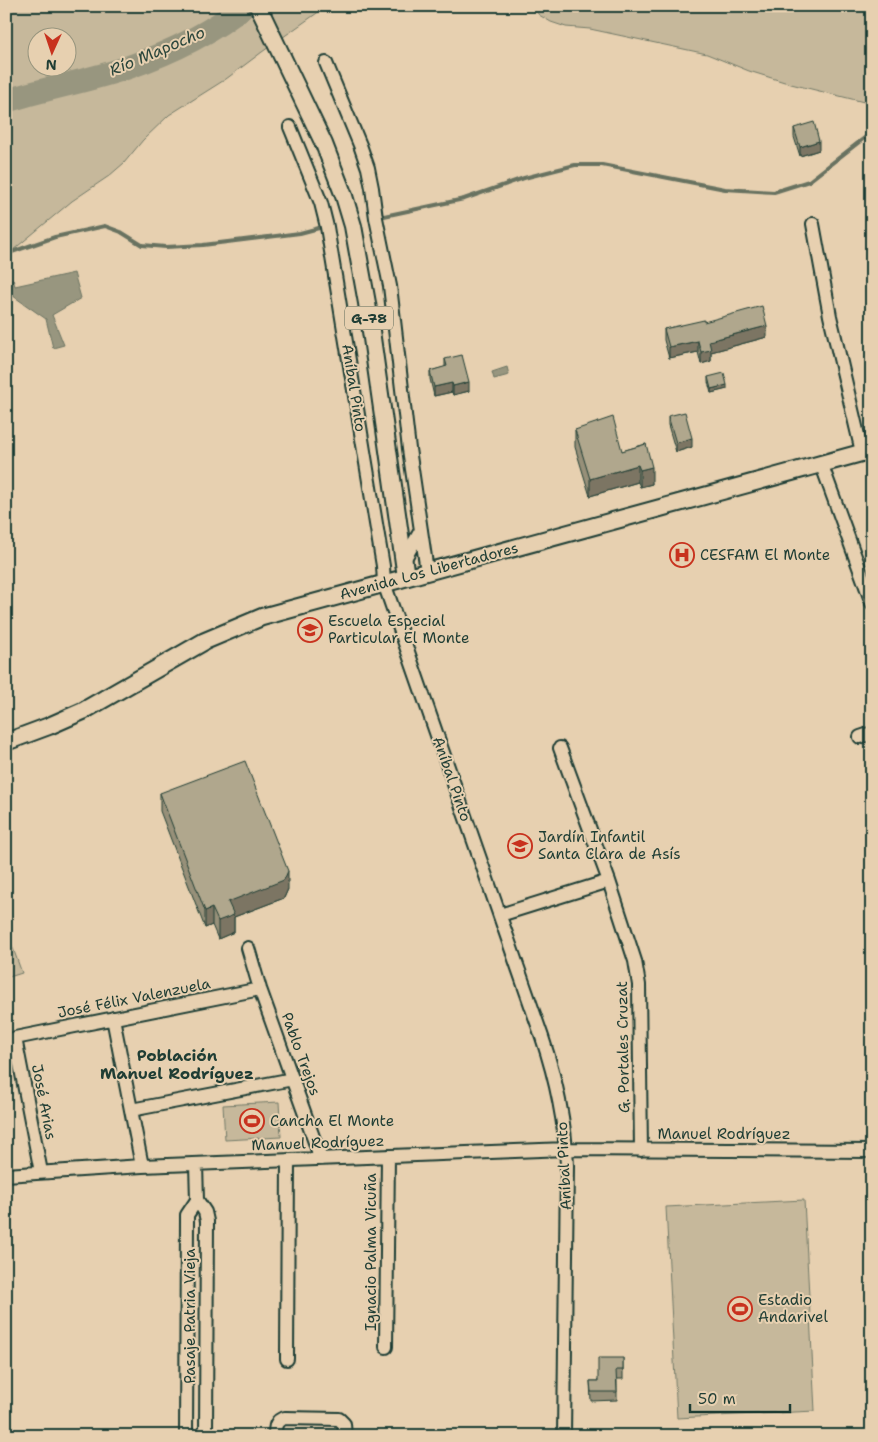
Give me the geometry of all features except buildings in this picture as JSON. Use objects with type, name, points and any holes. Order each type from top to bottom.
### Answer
[{"type":"main road","name":"Aníbal Pinto","points":[[258,6],[330,158],[344,196],[352,226],[367,303],[406,577]]},
{"type":"main road","name":"Avenida Los Libertadores","points":[[6,742],[83,711],[205,641],[282,610],[867,451]]},
{"type":"street","points":[[326,63],[360,145],[372,188],[390,286],[409,449],[427,572]]},
{"type":"street","name":"Aníbal Pinto","points":[[290,127],[320,203],[327,227],[383,566],[384,583],[549,1056],[558,1094],[566,1149],[564,1436]]},
{"type":"street","points":[[814,224],[830,316],[867,451]]},
{"type":"street","points":[[821,463],[872,603]]},
{"type":"street","points":[[404,560],[421,530]]},
{"type":"street","name":"G. Portales Cruzat","points":[[560,748],[636,961],[640,985],[641,1150]]},
{"type":"street","points":[[500,915],[609,881]]},
{"type":"street","name":"Pablo Trejos","points":[[248,948],[260,989],[321,1159]]},
{"type":"street","name":"José Félix Valenzuela","points":[[15,1038],[260,989]]},
{"type":"street","points":[[113,1018],[142,1166]]},
{"type":"street","name":"José Arias","points":[[15,1038],[41,1172]]},
{"type":"street","points":[[131,1110],[292,1079]]},
{"type":"street","name":"Manuel Rodríguez","points":[[6,1175],[142,1166],[566,1149],[872,1151]]},
{"type":"street","name":"Ignacio Palma Vicuña","points":[[386,1347],[388,1156]]},
{"type":"street","points":[[287,1359],[288,1160]]},
{"type":"street","name":"Pasaje Patria Vieja","points":[[196,1164],[197,1200],[205,1212],[207,1221],[206,1436]]},
{"type":"street","name":"Pasaje Patria Vieja","points":[[186,1436],[187,1216],[197,1200]]},
{"type":"street","points":[[275,1436],[275,1427],[278,1420],[293,1418],[339,1419],[344,1424],[345,1436]]},
{"type":"shaded area","points":[[6,6],[327,6],[226,79],[169,115],[143,140],[124,163],[109,176],[72,201],[6,256]]},
{"type":"shaded area","points":[[872,6],[872,104],[791,84],[749,71],[707,54],[590,29],[566,27],[551,22],[539,15],[533,7]]},
{"type":"shaded area","points":[[74,273],[81,298],[52,315],[64,345],[53,348],[46,319],[6,291],[6,280],[13,279],[15,286]]},
{"type":"shaded area","points":[[507,367],[509,375],[494,379],[492,372]]},
{"type":"shaded area","points":[[6,929],[22,973],[6,978]]},
{"type":"shaded area","name":"Cancha El Monte","points":[[279,1102],[281,1137],[225,1140],[223,1105]]},
{"type":"shaded area","name":"Estadio Andarivel","points":[[804,1200],[815,1411],[677,1418],[666,1207]]},
{"type":"shaded area","points":[[606,1433],[641,1433],[641,1436],[606,1436]]},
{"type":"waterway","name":"Río Mapocho","points":[[6,101],[129,67],[174,49],[218,25],[244,6]]},
{"type":"waterway","points":[[384,216],[464,199],[524,178],[575,165],[602,165],[725,189],[774,192],[809,181],[872,132]]},
{"type":"waterway","points":[[6,254],[55,237],[105,226],[121,232],[142,245],[166,247],[203,245],[300,233],[319,228]]},
{"type":"place","name":"CESFAM El Monte","points":[[682,555]]},
{"type":"place","name":"Escuela Especial Particular El Monte","points":[[310,630]]},
{"type":"place","name":"Jardín Infantil Santa Clara de Asís","points":[[520,846]]},
{"type":"place","name":"Cancha El Monte","points":[[252,1121]]},
{"type":"place","name":"Estadio Andarivel","points":[[740,1309]]},
{"type":"district","name":"Población Manuel Rodríguez","points":[[177,1064]]}]
